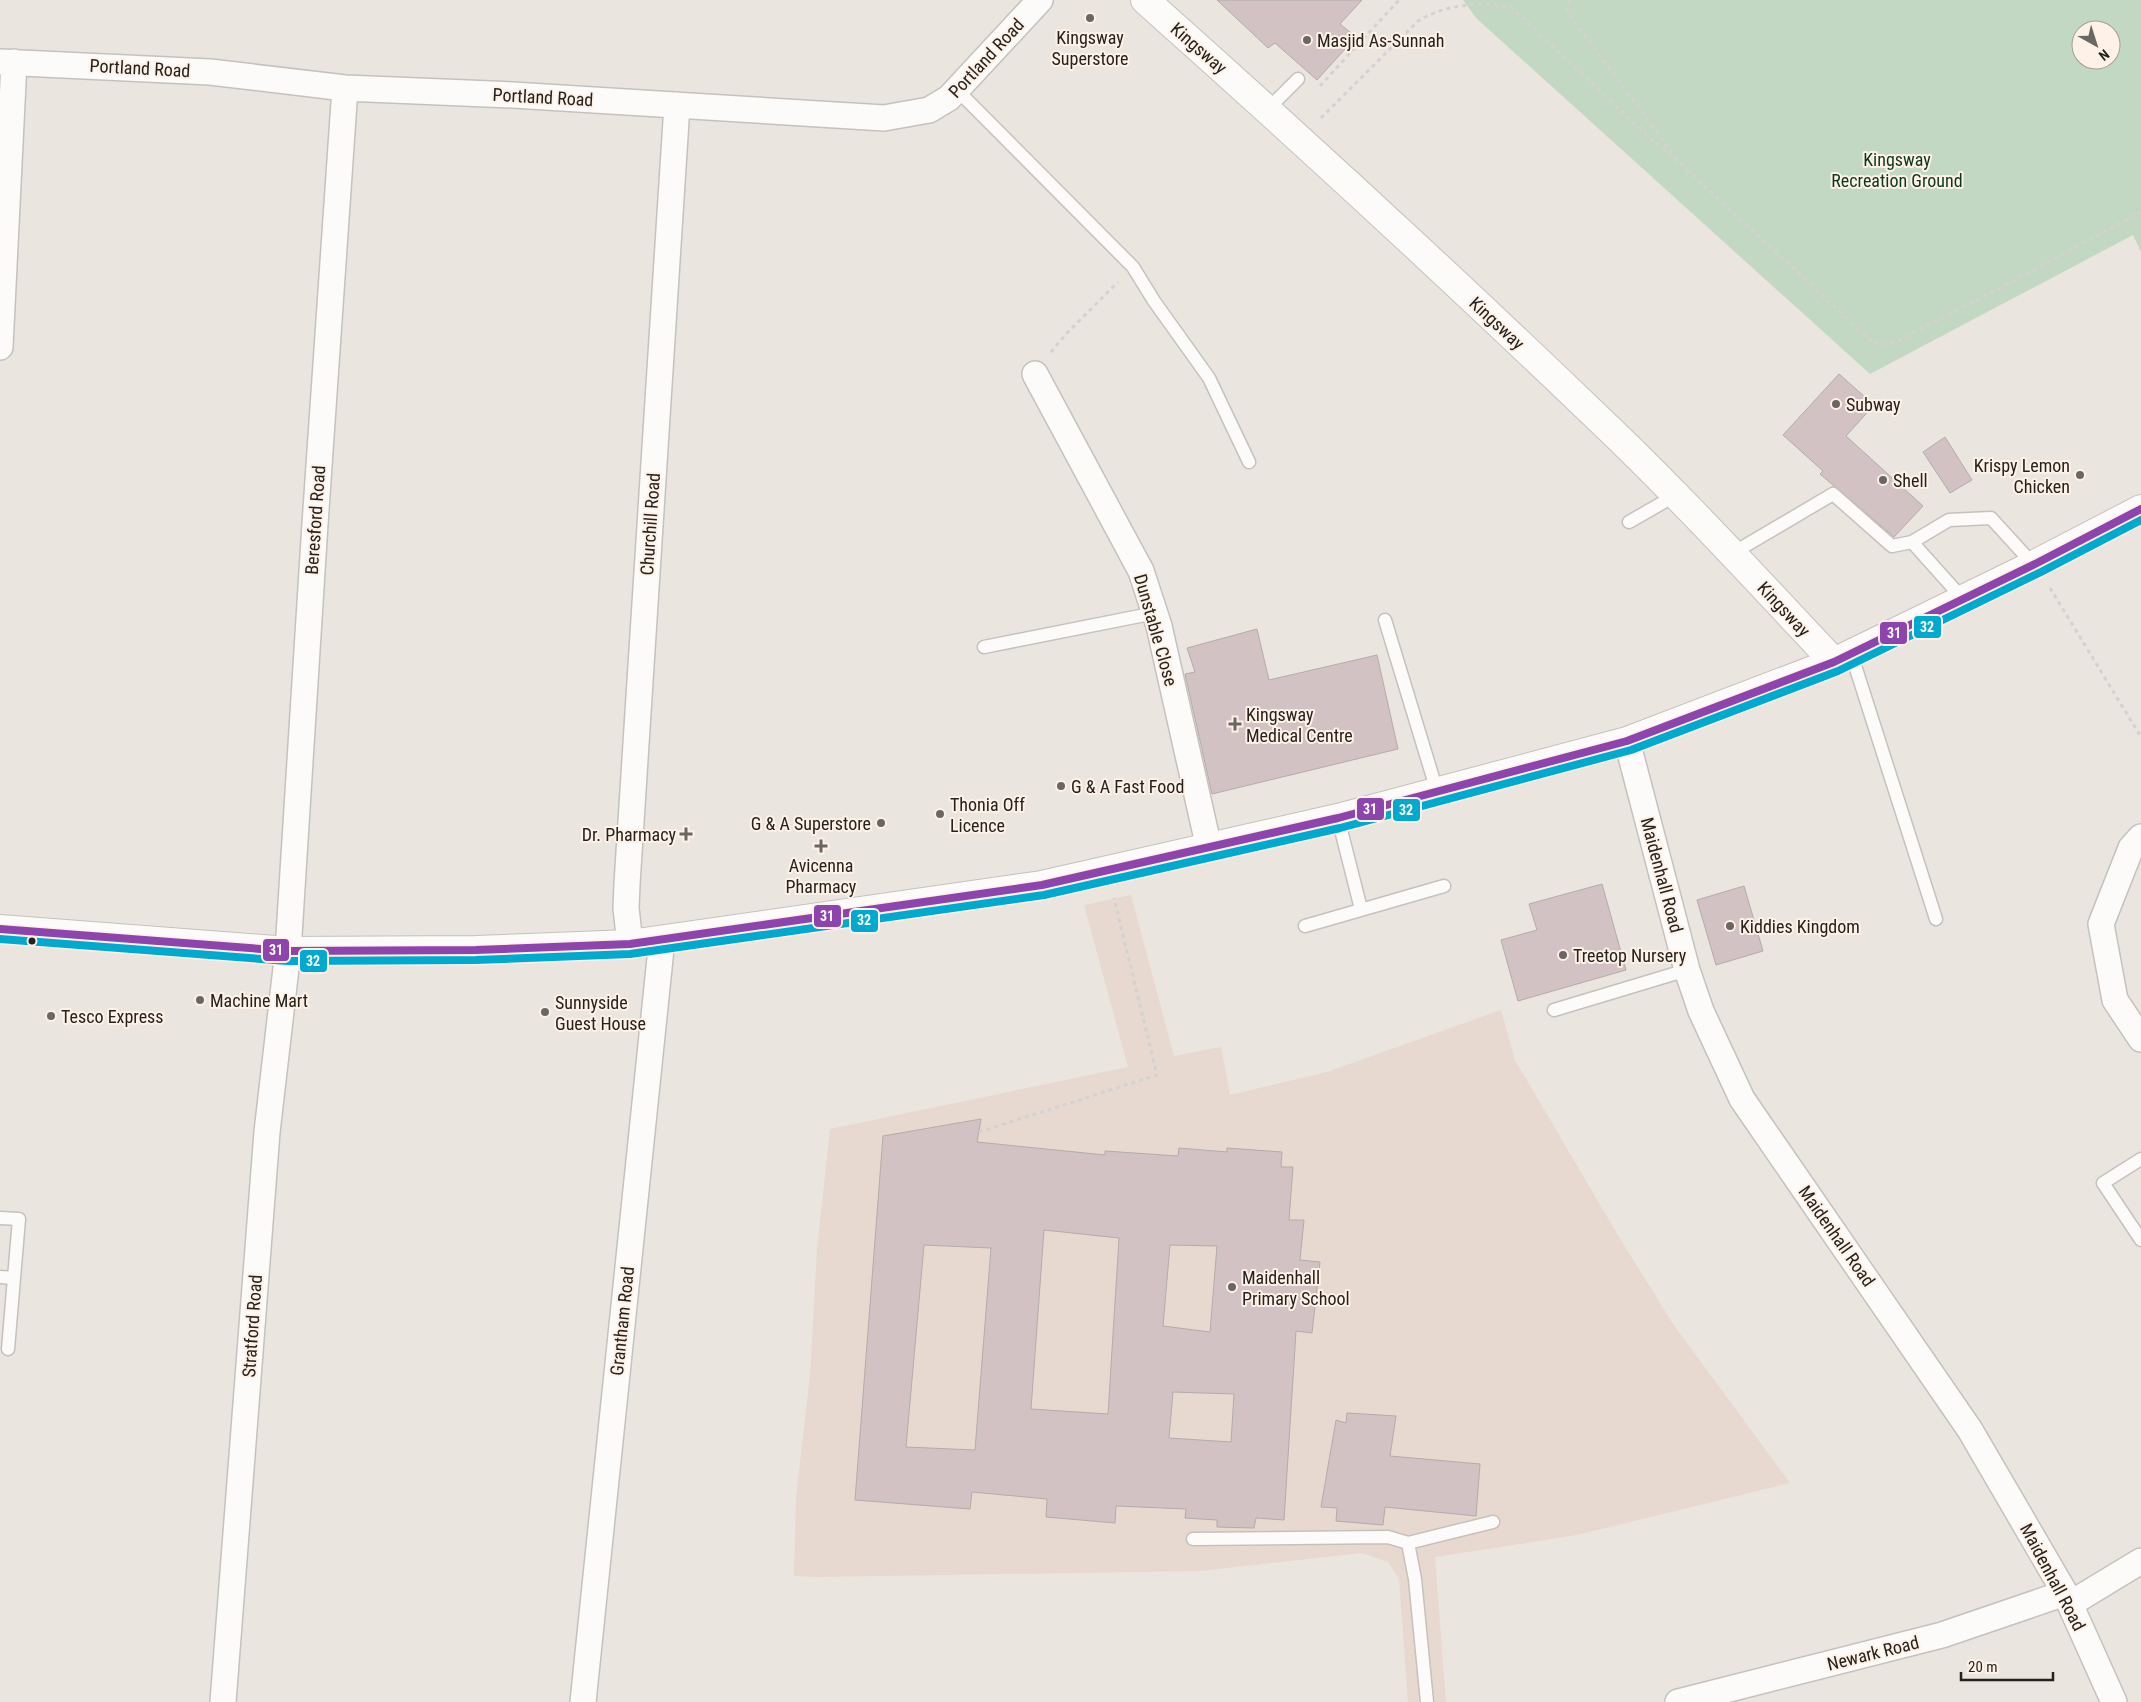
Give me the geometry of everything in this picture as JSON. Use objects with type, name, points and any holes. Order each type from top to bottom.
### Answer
[{"type":"main road","name":"Kingsway","points":[[1145,0],[1301,138],[1601,421],[1733,553],[1842,658]]},
{"type":"main road","points":[[0,929],[288,951],[476,950],[630,944],[1042,885],[1338,818],[1627,741],[1842,658],[2035,564],[2141,509]]},
{"type":"street","name":"Portland Road","points":[[7,62],[210,72],[345,88],[884,118],[929,110],[949,98],[1040,0]]},
{"type":"street","points":[[0,347],[7,62]]},
{"type":"street","name":"Beresford Road","points":[[288,951],[345,88]]},
{"type":"street","name":"Churchill Road","points":[[630,944],[626,908],[627,884],[677,105]]},
{"type":"street","name":"Dunstable Close","points":[[1034,374],[1141,571],[1155,613],[1209,848]]},
{"type":"street","name":"Maidenhall Road","points":[[1627,741],[1687,970],[1701,1011],[1742,1099],[1970,1430],[2068,1599],[2114,1702]]},
{"type":"street","points":[[2141,837],[2131,848],[2101,924],[2114,1000],[2141,1039]]},
{"type":"street","name":"Grantham Road","points":[[583,1702],[662,939]]},
{"type":"street","name":"Stratford Road","points":[[223,1702],[266,1142],[288,951]]},
{"type":"street","name":"Newark Road","points":[[1678,1702],[1942,1635],[2068,1599],[2141,1561]]},
{"type":"lane","points":[[1268,109],[1298,79]]},
{"type":"lane","points":[[957,90],[1133,267],[1154,301],[1209,378],[1250,462]]},
{"type":"lane","points":[[1733,553],[1833,494],[1892,546],[1912,542],[1949,520],[1991,518],[2035,564]]},
{"type":"lane","points":[[1629,522],[1676,495]]},
{"type":"lane","points":[[1912,542],[1963,599]]},
{"type":"lane","points":[[984,647],[1155,613]]},
{"type":"lane","points":[[1385,620],[1437,791]]},
{"type":"lane","points":[[1842,658],[1936,919]]},
{"type":"lane","points":[[1338,818],[1362,909]]},
{"type":"lane","points":[[1305,926],[1444,886]]},
{"type":"lane","points":[[1554,1010],[1687,970]]},
{"type":"lane","points":[[2141,1159],[2104,1183],[2141,1240]]},
{"type":"lane","points":[[0,1218],[19,1219],[8,1349]]},
{"type":"lane","points":[[0,1277],[14,1278]]},
{"type":"lane","points":[[1193,1539],[1388,1537],[1408,1543],[1493,1522]]},
{"type":"lane","points":[[1408,1543],[1416,1579],[1427,1702]]},
{"type":"path","points":[[1315,90],[1399,0]]},
{"type":"path","points":[[1569,0],[1567,10],[1571,17],[1681,164]]},
{"type":"path","points":[[1301,138],[1418,21],[1433,12],[1461,3],[1471,1],[1503,4],[1512,8],[1650,139],[1681,164],[1866,336],[1874,342],[1883,345],[1893,343],[1977,300],[2141,212]]},
{"type":"path","points":[[1034,374],[1066,334],[1119,281]]},
{"type":"path","points":[[2035,564],[2141,737]]},
{"type":"path","points":[[979,1132],[1157,1075],[1113,896]]},
{"type":"shaded area","name":"Maidenhall Primary School","points":[[1131,895],[1174,1056],[1221,1047],[1230,1095],[1327,1072],[1501,1010],[1515,1060],[1619,1237],[1673,1324],[1790,1483],[1577,1535],[1435,1557],[1446,1702],[1408,1702],[1399,1579],[1388,1562],[1362,1553],[1200,1571],[794,1576],[796,1497],[810,1375],[817,1249],[830,1129],[1128,1067],[1084,905]]},
{"type":"green space","name":"Kingsway Recreation Ground","points":[[1463,0],[2141,0],[2141,252],[2133,235],[1870,374],[1476,18]]},
{"type":"building","name":"Masjid As-Sunnah","points":[[1217,0],[1362,0],[1340,24],[1356,37],[1317,80],[1275,43],[1268,48]]},
{"type":"building","points":[[1839,374],[1874,405],[1846,436],[1923,506],[1894,537],[1820,474],[1823,471],[1783,435]]},
{"type":"building","points":[[1945,437],[1972,480],[1950,493],[1923,452]]},
{"type":"building","points":[[1257,629],[1269,680],[1377,655],[1398,749],[1212,794],[1185,674],[1195,672],[1187,648]]},
{"type":"building","name":"Treetop Nursery","points":[[1602,884],[1626,970],[1518,1001],[1501,940],[1537,930],[1529,904]]},
{"type":"building","name":"Kiddies Kingdom","points":[[1744,886],[1763,951],[1716,965],[1697,900]]},
{"type":"building","points":[[981,1119],[977,1142],[1105,1155],[1105,1151],[1178,1156],[1179,1148],[1227,1152],[1227,1148],[1282,1152],[1281,1167],[1293,1167],[1289,1220],[1304,1220],[1300,1260],[1320,1262],[1312,1333],[1296,1331],[1284,1520],[1256,1518],[1254,1528],[1217,1527],[1217,1520],[1185,1518],[1186,1509],[1116,1506],[1115,1523],[1046,1517],[1047,1499],[972,1492],[970,1509],[855,1500],[883,1136]],"holes":[[[1044,1230],[1119,1238],[1108,1414],[1031,1409]],[[924,1245],[991,1248],[975,1450],[906,1447]],[[1170,1245],[1217,1246],[1210,1332],[1163,1326]],[[1173,1392],[1234,1394],[1231,1442],[1169,1438]]]},
{"type":"building","points":[[1347,1413],[1396,1416],[1390,1456],[1480,1464],[1476,1516],[1385,1507],[1383,1525],[1336,1521],[1337,1508],[1321,1507],[1336,1420],[1346,1423]]},
{"type":"transit line","name":"31","points":[[0,929],[288,951],[476,950],[630,944],[1042,885],[1338,818],[1627,741],[1834,662],[2037,563],[2141,509]]},
{"type":"transit line","name":"32","points":[[0,939],[288,961],[476,960],[630,954],[1044,895],[1340,828],[1631,750],[1838,671],[2041,572],[2141,520]]},
{"type":"place","name":"Kingsway Superstore","points":[[1090,18]]},
{"type":"place","name":"Masjid As-Sunnah","points":[[1307,40]]},
{"type":"place","name":"Subway","points":[[1836,404]]},
{"type":"place","name":"Krispy Lemon Chicken","points":[[2080,475]]},
{"type":"place","name":"Shell","points":[[1883,480]]},
{"type":"place","name":"Kingsway Medical Centre","points":[[1235,724]]},
{"type":"place","name":"G & A Fast Food","points":[[1061,786]]},
{"type":"place","name":"Thonia Off Licence","points":[[940,814]]},
{"type":"place","name":"G & A Superstore","points":[[881,823]]},
{"type":"place","name":"Dr. Pharmacy","points":[[686,834]]},
{"type":"place","name":"Avicenna Pharmacy","points":[[821,846]]},
{"type":"place","name":"Kiddies Kingdom","points":[[1730,926]]},
{"type":"place","name":"Treetop Nursery","points":[[1563,955]]},
{"type":"place","name":"Machine Mart","points":[[200,1000]]},
{"type":"place","name":"Sunnyside Guest House","points":[[545,1012]]},
{"type":"place","name":"Tesco Express","points":[[51,1016]]},
{"type":"place","name":"Maidenhall Primary School","points":[[1232,1287]]}]
